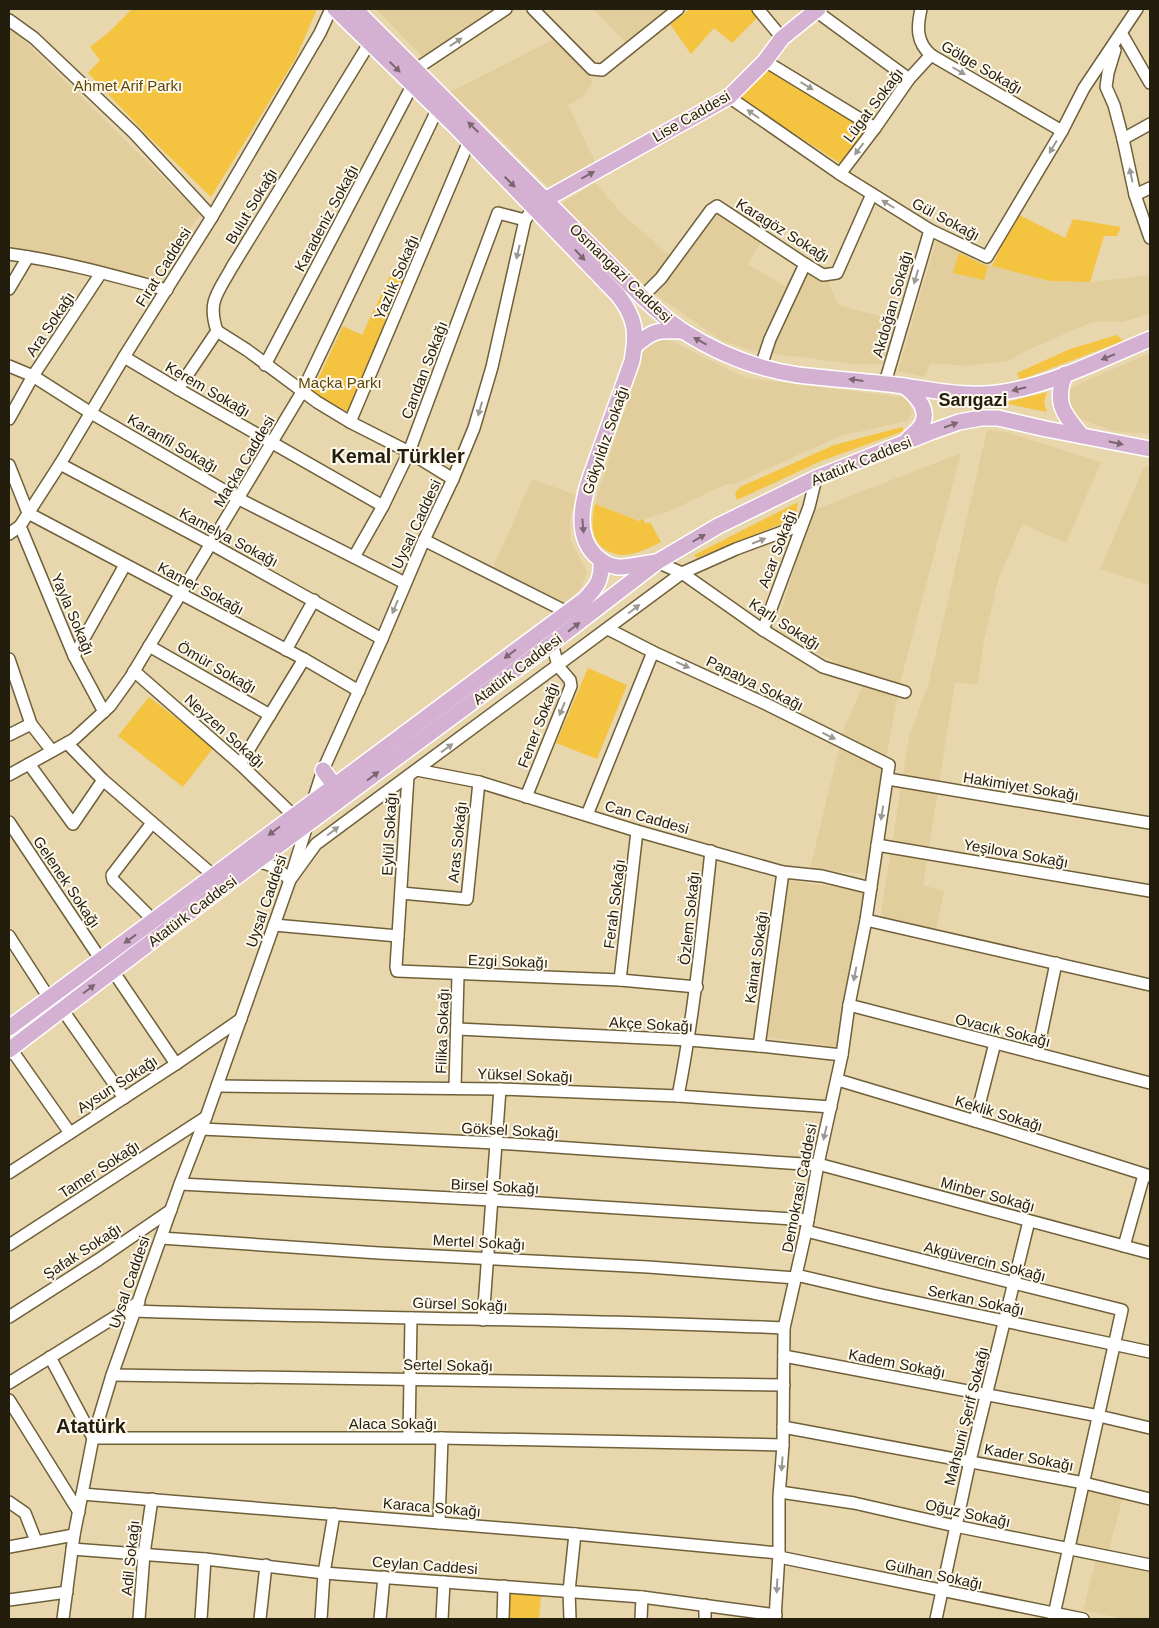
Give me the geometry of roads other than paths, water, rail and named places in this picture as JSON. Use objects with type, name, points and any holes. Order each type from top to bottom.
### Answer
[{"type":"main road","name":"Osmangazi Caddesi","points":[[333,9],[414,77]]},
{"type":"main road","name":"Osmangazi Caddesi","points":[[355,9],[414,77],[540,202],[666,319],[682,331],[720,352],[763,361],[798,375],[904,386]]},
{"type":"main road","name":"Lise Caddesi","points":[[540,202],[729,96],[765,61],[782,38],[817,10]]},
{"type":"main road","name":"Osmangazi Caddesi","points":[[441,104],[468,142],[540,202],[618,295],[629,310],[634,327],[634,346]]},
{"type":"main road","points":[[634,346],[646,336],[658,330],[682,331]]},
{"type":"main road","points":[[904,386],[957,395],[1007,392],[1040,384],[1150,339]]},
{"type":"main road","name":"Gökyıldız Sokağı","points":[[601,561],[588,548],[582,530],[585,494],[624,388],[632,361],[634,346]]},
{"type":"main road","points":[[1065,374],[1060,388],[1060,401],[1064,413],[1082,436]]},
{"type":"main road","points":[[904,386],[915,395],[921,404],[924,414],[922,424],[905,442]]},
{"type":"main road","name":"Atatürk Caddesi","points":[[10,1050],[256,862],[306,827],[552,643],[657,562],[718,526],[816,478],[959,422],[981,418],[998,418],[1150,449]]},
{"type":"main road","points":[[601,561],[618,567],[657,562]]},
{"type":"main road","name":"Atatürk Caddesi","points":[[9,1028],[584,600],[596,588],[601,574],[601,561]]},
{"type":"main road","points":[[323,770],[334,785],[354,790]]},
{"type":"street","name":"Fırat Caddesi","points":[[9,534],[20,526],[91,414],[124,357],[212,217],[333,9]]},
{"type":"street","points":[[414,77],[506,9]]},
{"type":"street","points":[[533,9],[592,69],[602,70],[678,9]]},
{"type":"street","points":[[758,9],[782,38]]},
{"type":"street","name":"Gölge Sokağı","points":[[920,9],[918,37],[923,48],[931,55],[1062,131]]},
{"type":"street","name":"Gül Sokağı","points":[[729,96],[791,141],[872,194],[930,230],[988,257],[1062,131],[1084,88],[1136,9]]},
{"type":"street","points":[[1142,9],[1112,56],[1106,87],[1114,106],[1123,139],[1135,195],[1150,238]]},
{"type":"street","points":[[817,10],[909,79]]},
{"type":"street","points":[[9,20],[34,38],[134,133],[212,217]]},
{"type":"street","points":[[1123,36],[1150,83]]},
{"type":"street","name":"Bulut Sokağı","points":[[217,330],[212,316],[213,302],[276,194],[331,108],[370,42]]},
{"type":"street","name":"Lügat Sokağı","points":[[840,174],[909,79],[931,55]]},
{"type":"street","points":[[765,61],[875,128]]},
{"type":"street","name":"Karadeniz Sokağı","points":[[265,365],[414,77]]},
{"type":"street","points":[[1084,88],[1095,83],[1106,87]]},
{"type":"street","name":"Maçka Caddesi","points":[[9,775],[74,739],[110,706],[134,671],[302,392],[441,104]]},
{"type":"street","points":[[1123,139],[1150,124]]},
{"type":"street","name":"Yazlık Sokağı","points":[[350,422],[468,142]]},
{"type":"street","points":[[1135,195],[1150,188]]},
{"type":"street","name":"Karagöz Sokağı","points":[[642,297],[661,278],[711,210],[717,206],[823,275],[837,273],[872,194]]},
{"type":"street","name":"Uysal Caddesi","points":[[63,1619],[74,1535],[93,1438],[112,1374],[160,1238],[206,1118],[290,880],[323,770],[474,428],[492,366],[525,220],[540,202]]},
{"type":"street","name":"Candan Sokağı","points":[[354,557],[409,452],[498,212],[525,220]]},
{"type":"street","name":"Akdoğan Sokağı","points":[[878,383],[887,376],[930,230]]},
{"type":"street","points":[[9,254],[102,273],[167,290]]},
{"type":"street","points":[[9,289],[28,257]]},
{"type":"street","points":[[763,361],[770,339],[805,264]]},
{"type":"street","name":"Ara Sokağı","points":[[9,419],[33,376],[102,273]]},
{"type":"street","points":[[178,390],[217,330],[247,350],[302,392],[350,422],[409,452],[453,479]]},
{"type":"street","name":"Kerem Sokağı","points":[[124,357],[178,390],[382,506]]},
{"type":"street","name":"Karanfil Sokağı","points":[[9,366],[33,376],[91,414],[239,499],[405,583]]},
{"type":"street","name":"Kamelya Sokağı","points":[[60,464],[211,544],[382,639]]},
{"type":"street","points":[[9,465],[28,513]]},
{"type":"street","name":"Acar Sokağı","points":[[763,630],[801,524],[809,507],[816,478]]},
{"type":"street","name":"Kamer Sokağı","points":[[28,513],[304,659],[359,691]]},
{"type":"street","points":[[256,862],[267,863],[280,870],[290,880],[316,844],[682,574],[801,524]]},
{"type":"street","name":"Yayla Sokağı","points":[[20,526],[74,656],[104,712]]},
{"type":"street","points":[[424,540],[567,612]]},
{"type":"street","name":"Karlı Sokağı","points":[[657,562],[682,574],[763,630],[823,667],[905,692]]},
{"type":"street","points":[[74,656],[125,565]]},
{"type":"street","points":[[286,650],[314,600]]},
{"type":"street","name":"Papatya Sokağı","points":[[608,629],[889,765]]},
{"type":"street","points":[[552,643],[558,666]]},
{"type":"street","name":"Ömür Sokağı","points":[[149,646],[270,715]]},
{"type":"street","points":[[587,815],[653,652]]},
{"type":"street","points":[[9,659],[31,724],[52,751]]},
{"type":"street","points":[[240,764],[304,659]]},
{"type":"street","name":"Fener Sokağı","points":[[526,797],[571,686],[570,680],[558,666]]},
{"type":"street","name":"Neyzen Sokağı","points":[[134,671],[240,764],[294,816]]},
{"type":"street","points":[[9,699],[20,694]]},
{"type":"street","points":[[9,736],[31,724]]},
{"type":"street","points":[[67,743],[104,780],[214,876]]},
{"type":"street","points":[[29,764],[73,824],[104,780]]},
{"type":"street","name":"Demokrasi Caddesi","points":[[775,1617],[779,1555],[779,1497],[784,1444],[784,1328],[838,1080],[849,1005],[866,920],[889,765]]},
{"type":"street","name":"Can Caddesi","points":[[412,773],[479,782],[637,831],[783,872],[822,876],[870,888]]},
{"type":"street","name":"Eylül Sokağı","points":[[401,893],[412,773]]},
{"type":"street","name":"Hakimiyet Sokağı","points":[[888,779],[1150,823]]},
{"type":"street","name":"Aras Sokağı","points":[[401,893],[466,900],[479,782]]},
{"type":"street","name":"Gelenek Sokağı","points":[[9,822],[101,960]]},
{"type":"street","points":[[152,823],[112,875],[114,880],[154,921]]},
{"type":"street","name":"Ferah Sokağı","points":[[620,980],[637,831]]},
{"type":"street","name":"Yeşilova Sokağı","points":[[877,845],[1150,891]]},
{"type":"street","name":"Özlem Sokağı","points":[[678,1096],[697,987],[711,851]]},
{"type":"street","name":"Kainat Sokağı","points":[[759,1046],[783,872]]},
{"type":"street","name":"Ezgi Sokağı","points":[[401,893],[396,968],[398,971],[620,980],[697,987]]},
{"type":"street","points":[[866,920],[1150,986]]},
{"type":"street","points":[[274,925],[398,936]]},
{"type":"street","points":[[9,936],[49,998]]},
{"type":"street","points":[[1037,1054],[1056,963]]},
{"type":"street","points":[[113,971],[176,1064]]},
{"type":"street","name":"Filika Sokağı","points":[[455,1088],[458,974]]},
{"type":"street","name":"Ovacık Sokağı","points":[[849,1005],[1150,1083]]},
{"type":"street","points":[[62,1009],[124,1098]]},
{"type":"street","name":"Aysun Sokağı","points":[[10,1168],[70,1133],[241,1019]]},
{"type":"street","name":"Akçe Sokağı","points":[[458,1029],[689,1040],[842,1055]]},
{"type":"street","points":[[975,1121],[995,1043]]},
{"type":"street","points":[[10,1050],[70,1133]]},
{"type":"street","name":"Keklik Sokağı","points":[[838,1080],[1147,1176]]},
{"type":"street","name":"Yüksel Sokağı","points":[[217,1086],[500,1089],[678,1096],[831,1107]]},
{"type":"street","points":[[483,1320],[500,1089]]},
{"type":"street","name":"Tamer Sokağı","points":[[9,1245],[206,1118]]},
{"type":"street","name":"Göksel Sokağı","points":[[201,1130],[496,1143],[818,1165]]},
{"type":"street","name":"Minber Sokağı","points":[[818,1165],[1150,1253]]},
{"type":"street","points":[[1124,1246],[1147,1176]]},
{"type":"street","name":"Birsel Sokağı","points":[[180,1184],[492,1200],[807,1226]]},
{"type":"street","name":"Şafak Sokağı","points":[[9,1317],[171,1210]]},
{"type":"street","name":"Mahsuni Şerif Sokağı","points":[[936,1619],[970,1461],[1029,1221]]},
{"type":"street","name":"Akgüvercin Sokağı","points":[[807,1226],[1014,1283],[1122,1310],[1114,1344]]},
{"type":"street","name":"Mertel Sokağı","points":[[160,1238],[379,1253],[796,1276]]},
{"type":"street","name":"Serkan Sokağı","points":[[796,1276],[1150,1352]]},
{"type":"street","points":[[9,1383],[137,1306]]},
{"type":"street","name":"Gürsel Sokağı","points":[[137,1306],[254,1315],[675,1323],[784,1328]]},
{"type":"street","points":[[409,1437],[411,1318]]},
{"type":"street","points":[[1054,1616],[1114,1344]]},
{"type":"street","name":"Kadem Sokağı","points":[[784,1356],[1099,1416],[1150,1428]]},
{"type":"street","points":[[50,1357],[93,1438]]},
{"type":"street","name":"Sertel Sokağı","points":[[112,1374],[784,1385]]},
{"type":"street","points":[[9,1400],[79,1512]]},
{"type":"street","name":"Kader Sokağı","points":[[783,1427],[1084,1483],[1150,1499]]},
{"type":"street","name":"Alaca Sokağı","points":[[93,1438],[409,1437],[784,1444]]},
{"type":"street","points":[[439,1523],[442,1438]]},
{"type":"street","name":"Oğuz Sokağı","points":[[780,1492],[854,1503],[955,1526],[1150,1565]]},
{"type":"street","name":"Karaca Sokağı","points":[[82,1494],[576,1534],[779,1555]]},
{"type":"street","name":"Adil Sokağı","points":[[139,1619],[144,1554],[152,1499]]},
{"type":"street","points":[[11,1507],[25,1513],[36,1541]]},
{"type":"street","points":[[321,1619],[324,1572],[334,1514]]},
{"type":"street","points":[[570,1619],[570,1591],[576,1534]]},
{"type":"street","points":[[9,1547],[74,1535]]},
{"type":"street","name":"Ceylan Caddesi","points":[[72,1549],[205,1559],[324,1572],[642,1597],[775,1617]]},
{"type":"street","name":"Gülhan Sokağı","points":[[779,1555],[1054,1616],[1083,1619]]},
{"type":"street","points":[[201,1619],[205,1559]]},
{"type":"street","points":[[260,1619],[266,1565]]},
{"type":"street","points":[[380,1619],[384,1577]]},
{"type":"street","points":[[442,1619],[444,1582]]},
{"type":"street","points":[[503,1619],[504,1586]]},
{"type":"street","points":[[9,1600],[67,1592]]},
{"type":"street","points":[[641,1619],[642,1597]]},
{"type":"street","points":[[705,1605],[705,1619]]},
{"type":"district","name":"Sarıgazi","points":[[973,400]]},
{"type":"district","name":"Kemal Türkler","points":[[398,456]]},
{"type":"district","name":"Atatürk","points":[[91,1426]]},
{"type":"park label","name":"Ahmet Arif Parkı","points":[[128,85]]},
{"type":"park label","name":"Maçka Parkı","points":[[340,382]]}]
